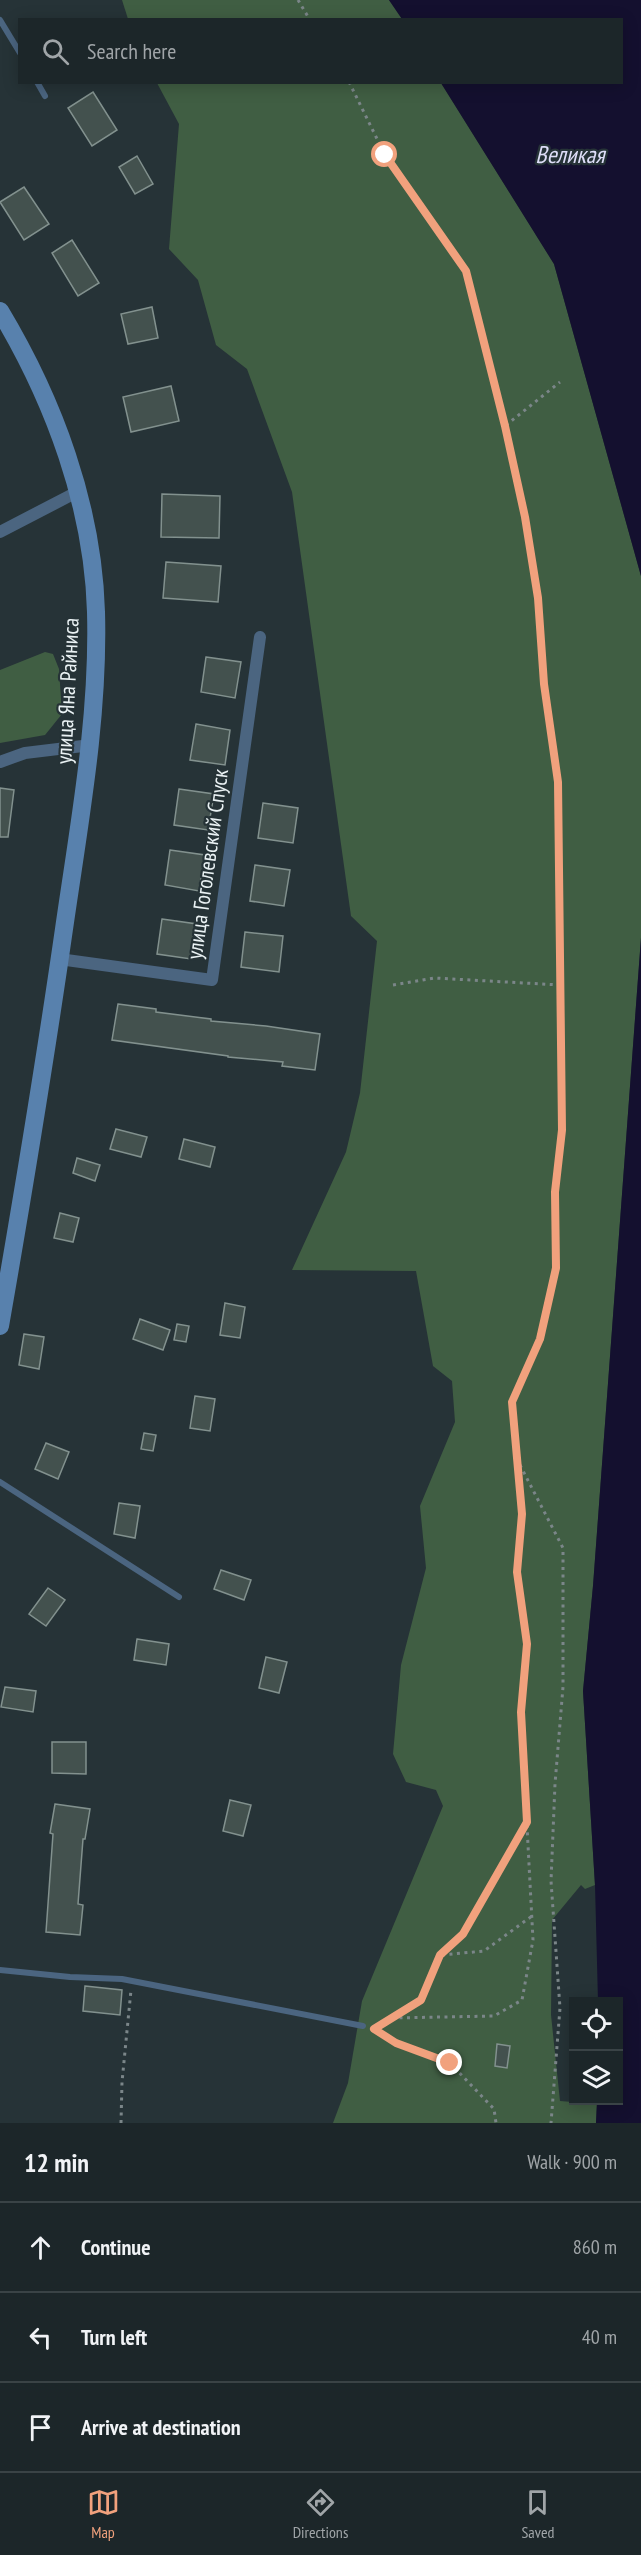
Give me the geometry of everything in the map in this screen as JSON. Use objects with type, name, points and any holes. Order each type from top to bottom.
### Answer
[{"type":"street","name":"улица Яна Райниса","points":[[0,311],[26,355],[54,419],[77,492],[88,542],[96,611],[91,744],[41,1089],[0,1326]]},
{"type":"street","points":[[0,532],[77,492]]},
{"type":"street","name":"улица Гоголевский Спуск","points":[[59,960],[212,980],[260,637]]},
{"type":"street","points":[[0,762],[25,753],[91,744]]},
{"type":"lane","points":[[0,20],[18,50]]},
{"type":"lane","points":[[38,84],[45,96]]},
{"type":"lane","points":[[0,1482],[179,1597]]},
{"type":"lane","points":[[0,1970],[132,1981],[363,2026]]},
{"type":"path","points":[[297,0],[309,18]]},
{"type":"path","points":[[350,84],[385,155],[466,271],[525,517],[538,598],[544,684],[558,782],[562,1130],[555,1192],[556,1268],[540,1339],[512,1402],[522,1514],[517,1572],[527,1644],[521,1712],[534,1941],[522,2000],[494,2016],[393,2018]]},
{"type":"path","points":[[505,426],[560,382]]},
{"type":"path","points":[[393,986],[434,978],[560,985]]},
{"type":"path","points":[[519,1463],[563,1548],[563,1687],[555,1784],[551,1881],[560,2008],[551,2123]]},
{"type":"path","points":[[374,2029],[421,2000],[440,1955],[463,1934],[527,1822]]},
{"type":"path","points":[[440,1955],[484,1951],[532,1916]]},
{"type":"path","points":[[121,2123],[122,2082],[132,1981]]},
{"type":"path","points":[[363,2026],[374,2029],[396,2043],[450,2063],[494,2109],[496,2123]]},
{"type":"green space","points":[[122,0],[389,0],[401,18],[128,18]]},
{"type":"green space","points":[[158,84],[442,84],[554,264],[641,576],[641,938],[593,1586],[583,1691],[595,1885],[585,1889],[581,1885],[552,1920],[551,2015],[560,2101],[569,2102],[569,2105],[597,2105],[596,2123],[333,2123],[348,2083],[362,2001],[443,1806],[436,1790],[406,1782],[393,1754],[401,1665],[426,1568],[420,1506],[455,1422],[452,1381],[433,1366],[416,1271],[292,1270],[346,1152],[360,1093],[377,941],[351,916],[292,492],[247,369],[216,345],[198,280],[169,249],[179,124]]},
{"type":"green space","points":[[45,652],[53,654],[59,669],[62,714],[45,735],[0,743],[0,670]]},
{"type":"water","name":"Великая","points":[[389,0],[641,0],[641,576],[554,264],[442,84],[623,84],[623,18],[401,18]]},
{"type":"water","points":[[641,938],[641,2123],[596,2123],[597,2105],[623,2105],[623,1997],[598,1997],[595,1885],[583,1691],[593,1586]]},
{"type":"building","points":[[93,92],[117,130],[92,146],[68,108]]},
{"type":"building","points":[[137,156],[153,184],[135,194],[119,167]]},
{"type":"building","points":[[24,187],[49,224],[24,240],[0,202]]},
{"type":"building","points":[[72,240],[99,283],[78,296],[52,253]]},
{"type":"building","points":[[152,307],[158,338],[128,344],[121,314]]},
{"type":"building","points":[[171,386],[179,421],[131,432],[123,397]]},
{"type":"building","points":[[162,494],[220,496],[219,538],[161,537]]},
{"type":"building","points":[[166,562],[221,566],[218,602],[163,598]]},
{"type":"building","points":[[206,657],[241,662],[235,698],[201,692]]},
{"type":"building","points":[[196,724],[230,730],[225,765],[190,760]]},
{"type":"building","points":[[0,788],[14,790],[8,837],[0,837]]},
{"type":"building","points":[[179,789],[214,794],[208,830],[174,825]]},
{"type":"building","points":[[263,803],[298,808],[293,843],[258,838]]},
{"type":"building","points":[[170,850],[205,855],[199,891],[165,885]]},
{"type":"building","points":[[255,865],[290,870],[284,906],[250,901]]},
{"type":"building","points":[[162,919],[197,924],[191,959],[157,954]]},
{"type":"building","points":[[245,932],[283,936],[279,972],[241,967]]},
{"type":"building","points":[[118,1004],[156,1009],[156,1012],[211,1019],[211,1021],[320,1034],[315,1070],[282,1066],[283,1062],[228,1057],[112,1040]]},
{"type":"building","points":[[116,1129],[147,1137],[141,1157],[110,1149]]},
{"type":"building","points":[[184,1139],[215,1147],[210,1167],[179,1159]]},
{"type":"building","points":[[77,1158],[100,1165],[95,1181],[73,1173]]},
{"type":"building","points":[[60,1213],[79,1218],[73,1242],[54,1238]]},
{"type":"building","points":[[225,1303],[245,1307],[240,1338],[220,1335]]},
{"type":"building","points":[[140,1319],[170,1330],[163,1350],[133,1339]]},
{"type":"building","points":[[177,1324],[189,1326],[186,1342],[174,1340]]},
{"type":"building","points":[[24,1334],[44,1337],[39,1369],[19,1365]]},
{"type":"building","points":[[195,1396],[215,1399],[210,1431],[190,1428]]},
{"type":"building","points":[[144,1433],[156,1435],[153,1451],[141,1449]]},
{"type":"building","points":[[46,1443],[69,1452],[58,1479],[35,1469]]},
{"type":"building","points":[[119,1503],[140,1506],[135,1538],[114,1534]]},
{"type":"building","points":[[221,1570],[251,1580],[244,1600],[214,1589]]},
{"type":"building","points":[[48,1588],[65,1600],[46,1626],[29,1614]]},
{"type":"building","points":[[137,1639],[169,1644],[166,1665],[134,1660]]},
{"type":"building","points":[[266,1657],[287,1662],[279,1693],[259,1688]]},
{"type":"building","points":[[5,1687],[36,1691],[33,1712],[1,1707]]},
{"type":"building","points":[[52,1742],[86,1742],[86,1774],[52,1773]]},
{"type":"building","points":[[230,1800],[251,1805],[243,1836],[223,1831]]},
{"type":"building","points":[[55,1804],[90,1809],[85,1839],[83,1839],[78,1904],[83,1905],[80,1935],[46,1932],[53,1834],[50,1833]]},
{"type":"building","points":[[85,1986],[122,1990],[120,2015],[83,2011]]},
{"type":"building","points":[[497,2044],[510,2046],[507,2068],[495,2066]]},
{"type":"route","points":[[385,155],[466,271],[525,517],[538,598],[544,684],[558,782],[562,1130],[555,1192],[556,1268],[540,1339],[512,1402],[522,1514],[517,1572],[527,1644],[521,1712],[527,1822],[463,1934],[440,1955],[421,2000],[374,2029],[396,2043],[450,2063]]}]
